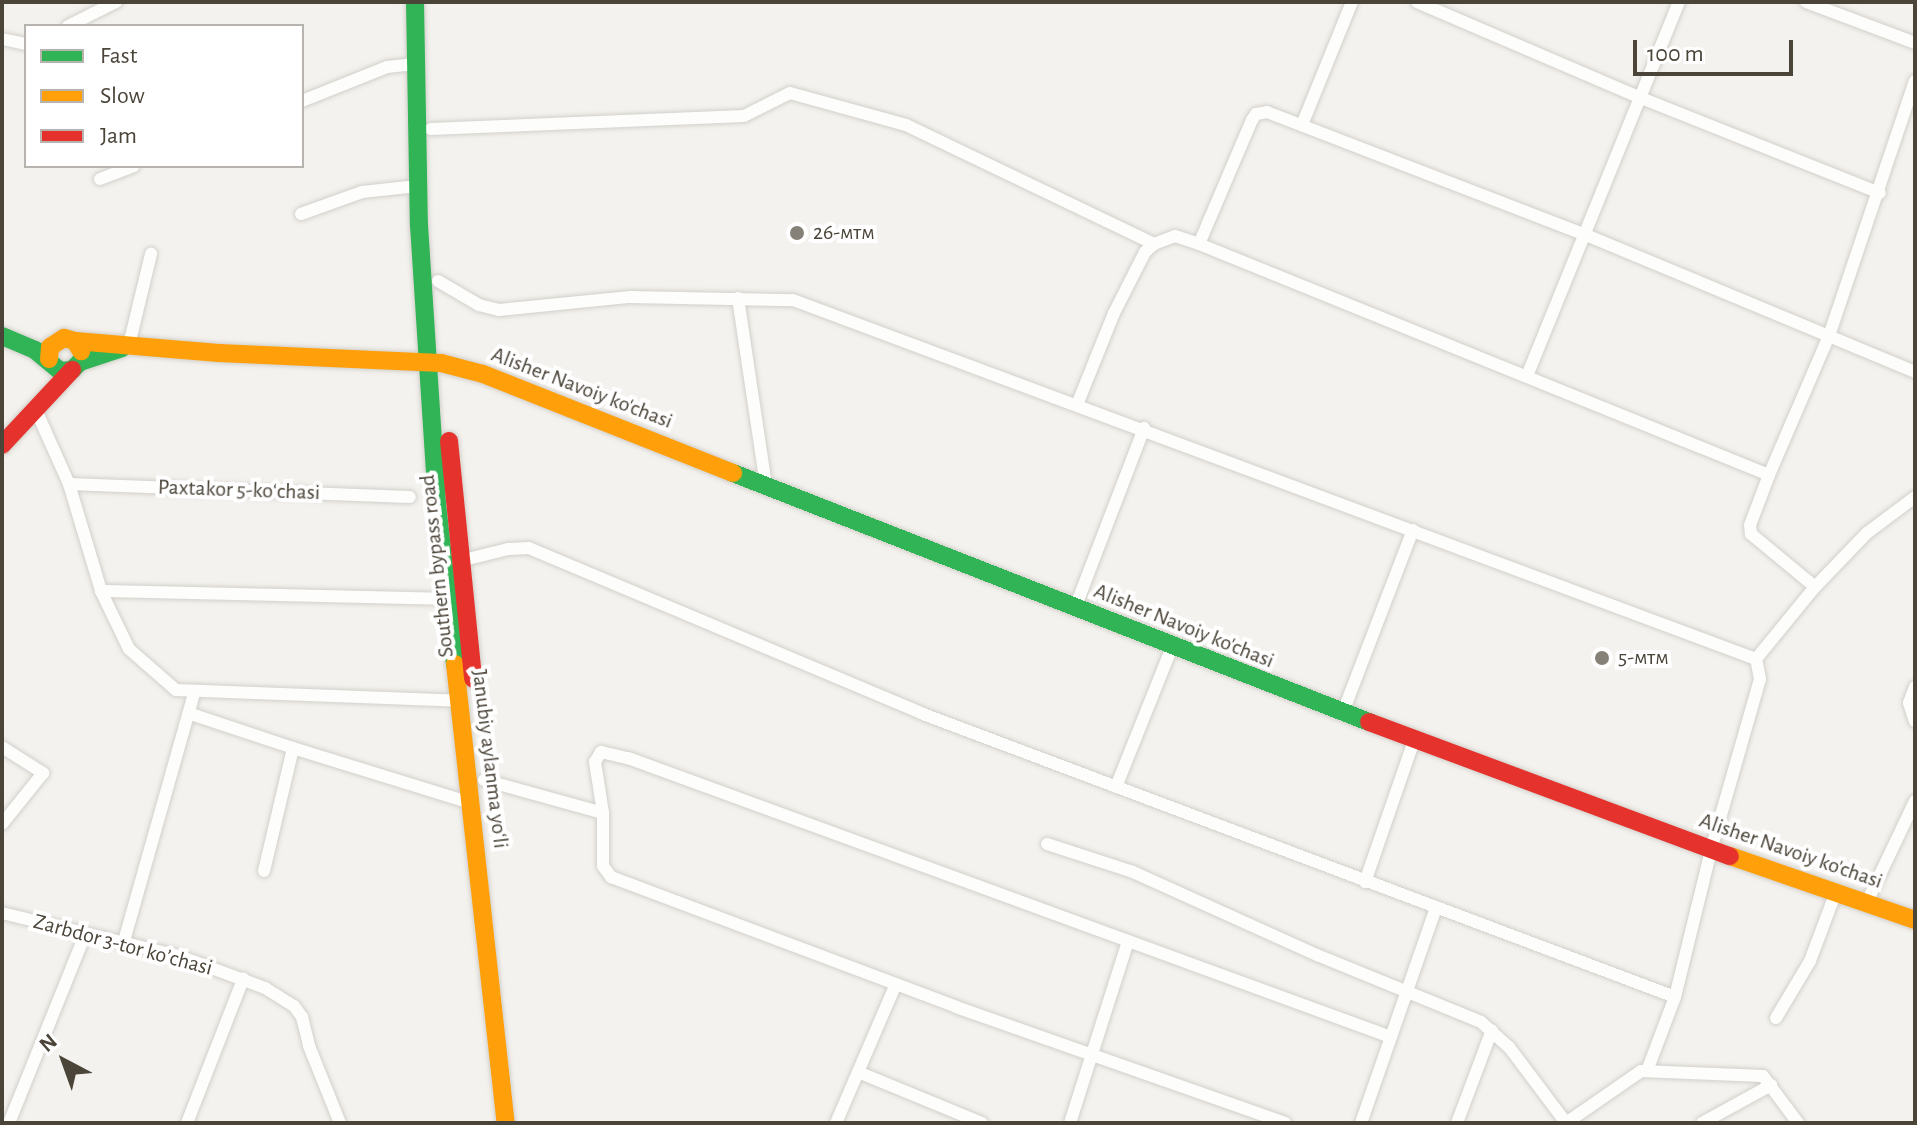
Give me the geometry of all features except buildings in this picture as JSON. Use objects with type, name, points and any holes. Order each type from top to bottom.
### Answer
[{"type":"main road","name":"Janubiy aylanma yoʻli","points":[[415,2],[418,186],[434,363],[446,599],[506,1123]]},
{"type":"main road","name":"Southern bypass road","points":[[431,2],[431,129],[438,281],[434,363],[460,561],[522,1123]]},
{"type":"main road","name":"Alisher Navoiy ko'chasi","points":[[2,334],[129,345],[434,363],[483,374],[1172,647],[1711,850],[1915,920]]},
{"type":"main road","points":[[2,334],[64,365],[129,345]]},
{"type":"main road","points":[[2,445],[35,408],[64,365],[81,350],[67,340],[50,347],[64,365]]},
{"type":"street","points":[[72,24],[116,2]]},
{"type":"street","points":[[1302,125],[1352,2]]},
{"type":"street","points":[[1417,2],[1641,98],[1880,193]]},
{"type":"street","points":[[1527,376],[1679,2]]},
{"type":"street","points":[[1806,2],[1915,43]]},
{"type":"street","points":[[2,39],[24,44]]},
{"type":"street","points":[[304,100],[387,67],[415,64]]},
{"type":"street","points":[[1815,587],[1757,542],[1751,534],[1750,525],[1829,336],[1880,193],[1915,81]]},
{"type":"street","points":[[431,129],[744,116],[783,94],[797,93],[906,125],[1154,244]]},
{"type":"street","points":[[1199,244],[1256,114],[1267,112],[1586,235],[1915,372]]},
{"type":"street","points":[[100,179],[129,168]]},
{"type":"street","points":[[301,214],[362,192],[418,186]]},
{"type":"street","points":[[1077,405],[1114,313],[1145,252],[1154,244],[1175,236],[1769,475]]},
{"type":"street","points":[[129,345],[151,254]]},
{"type":"street","points":[[438,281],[479,305],[499,310],[630,297],[793,300],[1144,428],[1756,659]]},
{"type":"street","points":[[738,298],[766,486]]},
{"type":"street","points":[[35,408],[69,484],[101,591],[129,649],[176,690],[459,701]]},
{"type":"street","points":[[1075,608],[1144,428]]},
{"type":"street","name":"Paxtakor 5-koʻchasi","points":[[69,484],[410,497]]},
{"type":"street","points":[[1756,659],[1815,587],[1867,533],[1915,497]]},
{"type":"street","points":[[1343,712],[1413,530]]},
{"type":"street","points":[[460,561],[508,549],[529,548],[923,714],[1675,997]]},
{"type":"street","points":[[101,591],[446,599]]},
{"type":"street","points":[[1116,787],[1172,647]]},
{"type":"street","points":[[1647,1071],[1675,997],[1711,850],[1760,679],[1756,659]]},
{"type":"street","points":[[1915,687],[1909,703],[1915,721]]},
{"type":"street","points":[[124,941],[191,714],[194,693]]},
{"type":"street","points":[[191,714],[471,803]]},
{"type":"street","points":[[1365,882],[1415,738]]},
{"type":"street","points":[[2,747],[43,773],[2,824]]},
{"type":"street","points":[[264,871],[293,748]]},
{"type":"street","points":[[1285,1123],[896,984],[611,877],[603,866],[603,813],[595,762],[601,752],[628,758],[1391,1037]]},
{"type":"street","points":[[484,780],[603,813]]},
{"type":"street","points":[[1867,902],[1915,801]]},
{"type":"street","points":[[1047,844],[1133,872],[1492,1030],[1566,1123],[1636,1071],[1763,1076],[1798,1123]]},
{"type":"street","points":[[1776,1018],[1810,961],[1836,892]]},
{"type":"street","points":[[1361,1123],[1436,908]]},
{"type":"street","name":"Zarbdor 3-tor koʼchasi","points":[[2,913],[182,957],[243,979],[294,1006],[302,1017],[309,1046],[340,1123]]},
{"type":"street","points":[[9,1123],[85,935]]},
{"type":"street","points":[[1070,1123],[1128,941]]},
{"type":"street","name":"Zarbdor 3-tor koʼchasi","points":[[187,1123],[243,979]]},
{"type":"street","points":[[836,1123],[896,984]]},
{"type":"street","points":[[1457,1123],[1492,1030]]},
{"type":"street","points":[[858,1072],[982,1123]]},
{"type":"street","points":[[1702,1123],[1771,1085]]},
{"type":"traffic: fast","points":[[415,2],[419,225],[437,504],[455,664]]},
{"type":"traffic: fast","points":[[2,336],[35,350],[60,371],[72,370],[80,362],[122,348]]},
{"type":"traffic: fast","points":[[733,473],[1369,722]]},
{"type":"traffic: slow","points":[[49,359],[50,347],[64,338],[75,341],[81,351]]},
{"type":"traffic: slow","points":[[75,341],[219,353],[441,363],[483,374],[733,473]]},
{"type":"traffic: slow","points":[[455,664],[506,1123]]},
{"type":"traffic: slow","points":[[1730,856],[1915,920]]},
{"type":"traffic: jam","points":[[2,445],[72,370]]},
{"type":"traffic: jam","points":[[449,441],[473,679]]},
{"type":"traffic: jam","points":[[1369,722],[1730,856]]},
{"type":"place","name":"26-мтм","points":[[797,233]]},
{"type":"place","name":"5-мтм","points":[[1602,658]]}]
